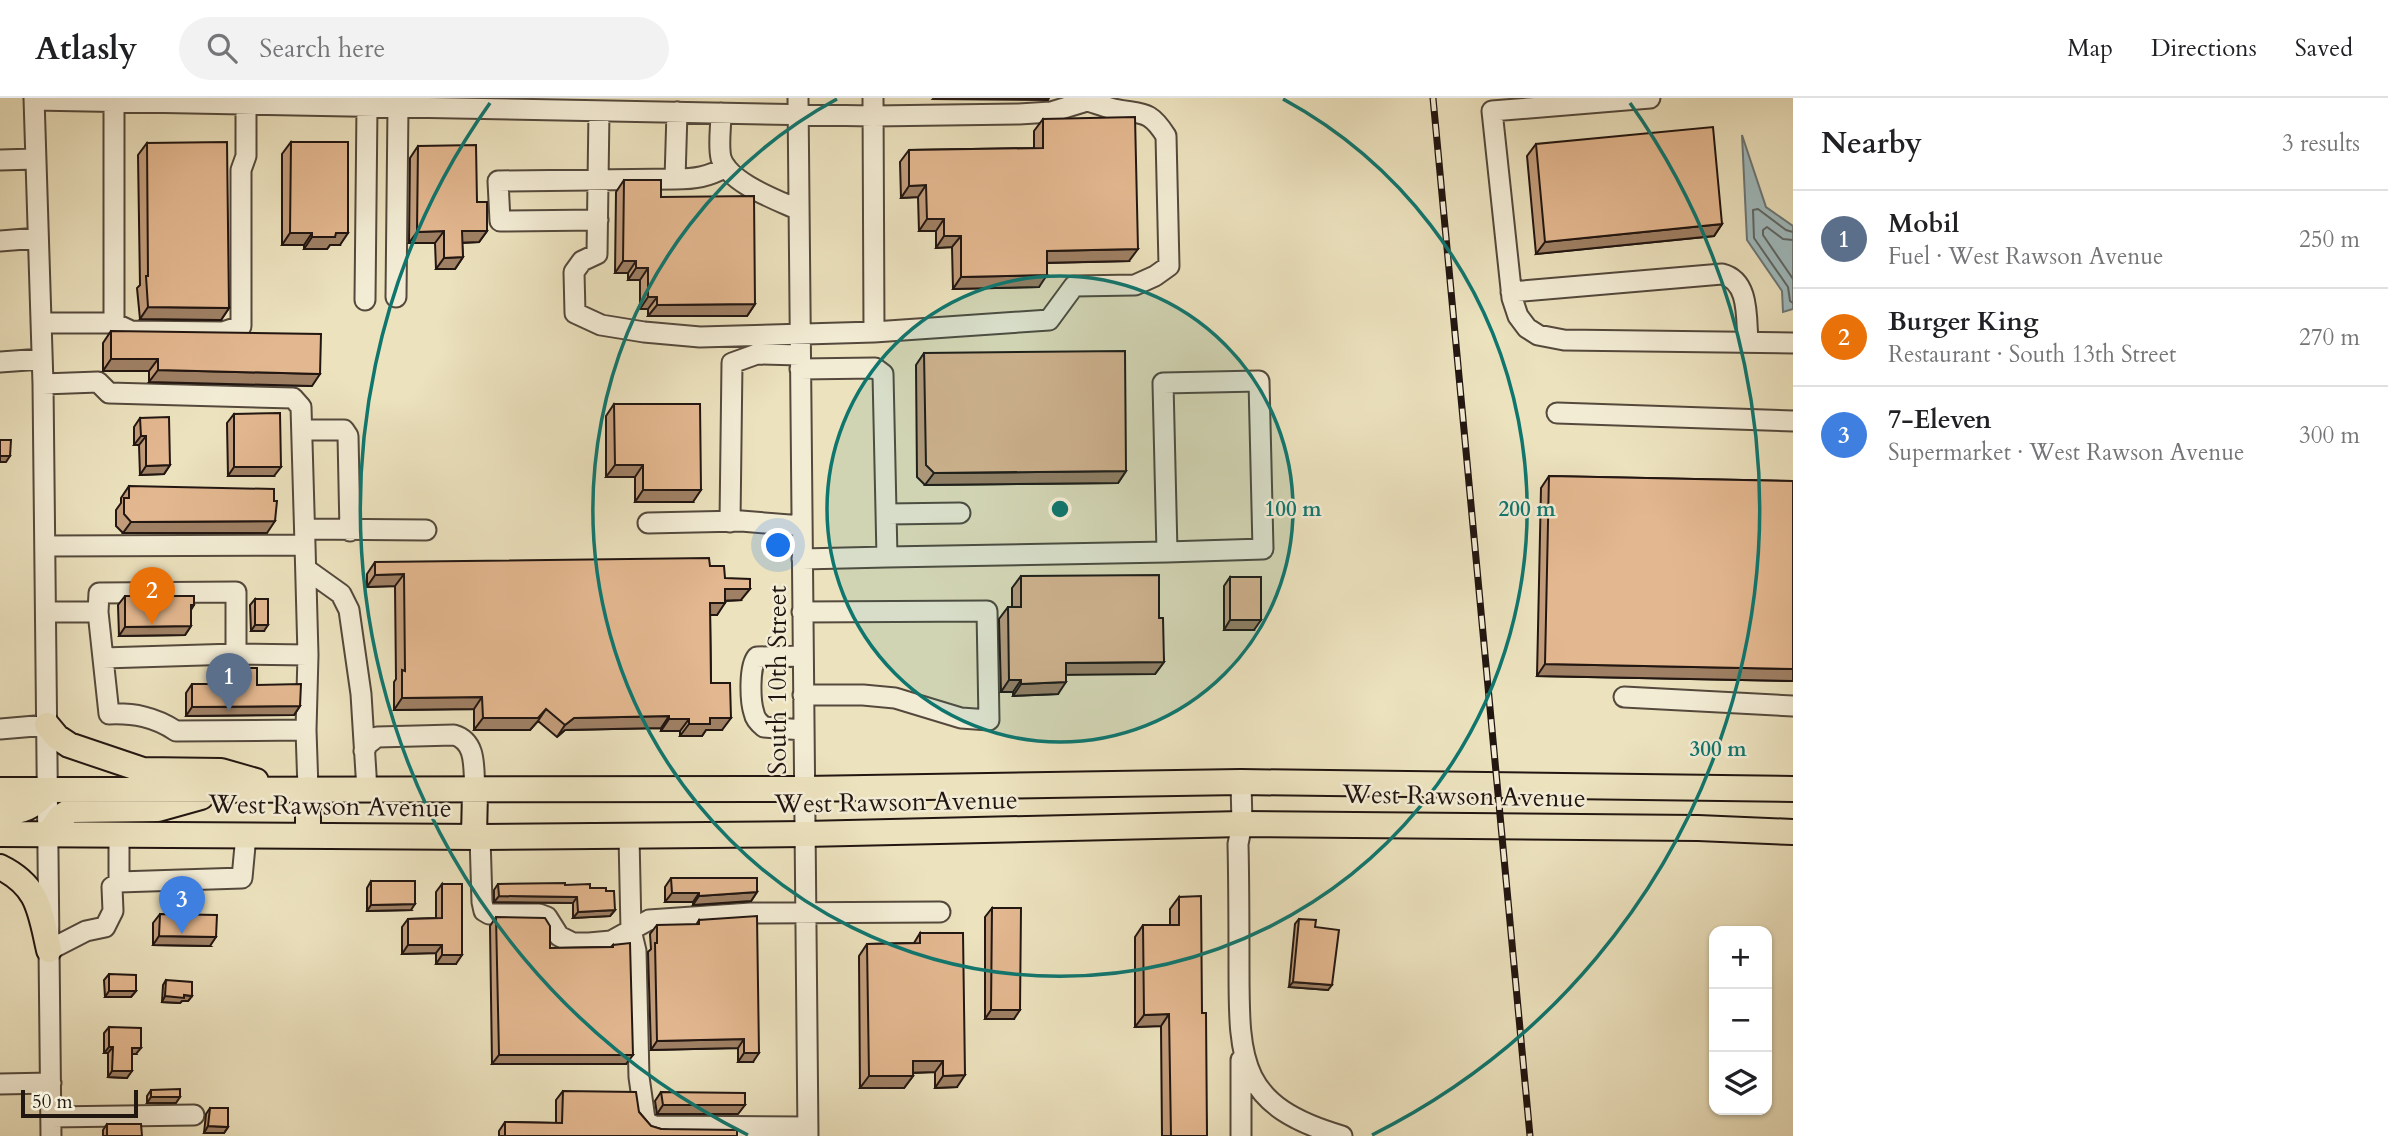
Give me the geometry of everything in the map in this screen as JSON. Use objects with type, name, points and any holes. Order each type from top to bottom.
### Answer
[{"type":"main road","points":[[47,725],[57,737],[69,745],[143,770],[221,771],[298,789],[308,836]]},
{"type":"main road","name":"West Rawson Avenue","points":[[0,790],[804,789],[1241,782],[1793,789]]},
{"type":"main road","points":[[49,832],[60,817],[71,810],[158,809],[221,789]]},
{"type":"main road","points":[[0,813],[29,808],[48,790]]},
{"type":"main road","points":[[475,791],[477,837]]},
{"type":"main road","name":"West Rawson Avenue","points":[[0,834],[49,832],[308,836],[629,836],[1242,824],[1515,825],[1793,832]]},
{"type":"main road","points":[[0,867],[14,874],[36,900],[50,950]]},
{"type":"street","points":[[1650,98],[1492,111],[1511,292],[1518,316],[1527,328],[1538,335],[1564,340],[1793,343]]},
{"type":"street","points":[[194,1115],[51,1127],[43,384],[34,99],[398,107],[525,104],[599,111],[629,105],[721,113],[798,106],[873,107],[1019,114],[1051,112],[1087,99],[1114,109],[1139,112],[1156,120],[1166,136],[1169,266],[1135,285],[1074,286],[1049,320],[874,332],[800,332],[700,337],[601,325],[575,313],[574,272],[582,261],[597,254],[599,111]]},
{"type":"street","points":[[114,101],[114,323]]},
{"type":"street","points":[[41,323],[114,323],[131,331],[223,332],[241,326],[241,170],[255,102]]},
{"type":"street","points":[[365,300],[367,106]]},
{"type":"street","name":"South 10th Street","points":[[798,106],[808,1132]]},
{"type":"street","points":[[396,297],[398,107]]},
{"type":"street","points":[[667,107],[675,179]]},
{"type":"street","points":[[873,107],[874,332]]},
{"type":"street","points":[[721,113],[721,156],[726,167],[755,191],[799,210]]},
{"type":"street","points":[[0,160],[35,159]]},
{"type":"street","points":[[598,220],[500,221],[498,181],[700,179],[726,167]]},
{"type":"street","points":[[0,241],[38,238]]},
{"type":"street","points":[[1511,292],[1722,274],[1730,276],[1740,284],[1744,295],[1748,342]]},
{"type":"street","points":[[730,522],[732,363],[757,354],[800,362],[875,368],[883,374],[887,557]]},
{"type":"street","points":[[0,362],[42,359]]},
{"type":"street","points":[[802,559],[1167,552],[1263,549],[1259,381],[1163,383],[1167,552]]},
{"type":"street","points":[[43,384],[97,382],[109,393],[293,398],[301,407],[307,654],[306,730],[298,789]]},
{"type":"street","points":[[1557,413],[1793,421]]},
{"type":"street","points":[[302,430],[344,430],[348,436],[350,531]]},
{"type":"street","points":[[887,514],[960,513]]},
{"type":"street","points":[[648,523],[730,522],[802,527]]},
{"type":"street","points":[[45,546],[305,537],[350,531],[426,530]]},
{"type":"street","points":[[306,569],[341,594],[349,610],[361,694],[367,790]]},
{"type":"street","points":[[236,654],[236,592],[99,593],[98,612],[108,714],[141,715],[162,722],[176,731],[306,730]]},
{"type":"street","points":[[802,612],[987,611],[989,720],[961,718],[895,698],[803,695]]},
{"type":"street","points":[[46,612],[98,612]]},
{"type":"street","points":[[103,658],[307,654]]},
{"type":"street","points":[[803,656],[766,655],[757,657],[751,664],[752,711],[757,721],[764,727],[803,730]]},
{"type":"street","points":[[1624,697],[1793,706]]},
{"type":"street","points":[[0,729],[47,725]]},
{"type":"street","points":[[364,751],[377,737],[454,735],[464,738],[472,749],[475,791]]},
{"type":"street","points":[[1241,782],[1242,824],[1238,844],[1241,1136]]},
{"type":"street","points":[[119,833],[119,882]]},
{"type":"street","points":[[50,950],[86,931],[105,927],[113,911],[112,887],[119,882],[242,878],[246,835]]},
{"type":"street","points":[[629,836],[631,930],[636,951],[639,1077],[645,1119],[655,1126],[808,1132]]},
{"type":"street","points":[[477,837],[484,911],[489,914],[539,914],[547,917],[559,936],[573,943],[611,941],[649,920],[751,913],[940,912]]},
{"type":"street","points":[[1241,1044],[1251,1075],[1272,1103],[1300,1122],[1342,1136]]},
{"type":"street","points":[[0,1084],[51,1083]]},
{"type":"water","points":[[1742,135],[1766,207],[1793,226],[1793,309],[1783,312],[1782,291],[1747,240]]},
{"type":"building","points":[[1135,117],[1138,249],[1047,251],[1047,275],[961,277],[961,236],[944,236],[944,219],[927,219],[926,185],[909,186],[909,150],[1043,148],[1043,119]]},
{"type":"building","points":[[1713,127],[1722,224],[1545,242],[1536,144]]},
{"type":"building","points":[[227,142],[229,308],[148,307],[147,143]]},
{"type":"building","points":[[291,142],[348,142],[348,233],[336,233],[335,237],[312,237],[312,233],[290,233]]},
{"type":"building","points":[[476,145],[477,202],[487,202],[487,231],[462,231],[463,257],[444,258],[444,231],[417,232],[418,146]]},
{"type":"building","points":[[624,180],[661,180],[661,197],[754,196],[755,304],[657,305],[657,297],[648,297],[648,268],[636,268],[636,261],[623,261]]},
{"type":"building","points":[[111,331],[321,334],[320,374],[158,370],[158,359],[111,359]]},
{"type":"building","points":[[1125,351],[1126,471],[934,473],[926,465],[924,353]]},
{"type":"building","points":[[614,404],[700,404],[701,490],[643,490],[643,465],[615,465]]},
{"type":"building","points":[[280,413],[281,467],[234,467],[234,414]]},
{"type":"building","points":[[169,417],[170,465],[146,466],[146,436],[141,436],[140,418]]},
{"type":"building","points":[[0,440],[11,440],[10,456],[0,456]]},
{"type":"building","points":[[1549,476],[1793,481],[1793,669],[1545,664]]},
{"type":"building","points":[[129,486],[274,489],[274,501],[277,501],[275,521],[131,522],[124,514],[124,498],[129,498]]},
{"type":"building","points":[[709,558],[710,566],[724,566],[725,578],[750,579],[750,589],[725,589],[725,603],[710,603],[711,683],[730,683],[731,718],[710,718],[710,724],[689,724],[689,719],[669,719],[669,716],[574,718],[565,725],[546,709],[538,718],[483,718],[482,697],[402,698],[402,670],[405,671],[404,574],[375,575],[375,562]]},
{"type":"building","points":[[1159,575],[1159,618],[1163,618],[1164,662],[1066,663],[1066,682],[1021,684],[1021,680],[1009,680],[1008,607],[1021,607],[1021,576]]},
{"type":"building","points":[[1230,577],[1261,577],[1261,620],[1230,620]]},
{"type":"building","points":[[125,596],[194,596],[191,626],[125,627]]},
{"type":"building","points":[[255,599],[268,599],[268,625],[255,625]]},
{"type":"building","points":[[240,668],[257,668],[257,685],[301,684],[300,706],[192,707],[192,684],[240,684]]},
{"type":"building","points":[[671,878],[757,878],[757,892],[699,896],[699,893],[672,893]]},
{"type":"building","points":[[371,881],[415,881],[415,904],[371,905]]},
{"type":"building","points":[[442,884],[462,884],[462,955],[442,955],[442,945],[408,945],[408,919],[442,918]]},
{"type":"building","points":[[498,884],[590,884],[590,888],[614,891],[615,910],[578,912],[577,897],[499,896]]},
{"type":"building","points":[[1201,896],[1207,1136],[1171,1136],[1169,1014],[1144,1015],[1143,925],[1179,925],[1179,897]]},
{"type":"building","points":[[992,908],[1021,908],[1020,1010],[991,1010]]},
{"type":"building","points":[[160,914],[217,915],[216,937],[159,936]]},
{"type":"building","points":[[757,916],[759,1053],[744,1053],[744,1039],[657,1041],[657,925],[699,924],[699,920]]},
{"type":"building","points":[[496,917],[545,918],[550,926],[550,948],[613,947],[630,943],[633,1055],[499,1055]]},
{"type":"building","points":[[1299,919],[1316,920],[1315,927],[1339,930],[1332,985],[1293,982]]},
{"type":"building","points":[[920,933],[963,933],[965,1075],[943,1076],[943,1061],[913,1061],[913,1076],[869,1076],[867,944],[920,943]]},
{"type":"building","points":[[109,974],[136,975],[136,991],[109,991]]},
{"type":"building","points":[[166,980],[192,982],[192,996],[165,996]]},
{"type":"building","points":[[109,1027],[141,1028],[141,1048],[132,1048],[132,1071],[112,1071],[113,1047],[109,1047]]},
{"type":"building","points":[[180,1089],[180,1097],[151,1097],[151,1090]]},
{"type":"building","points":[[563,1091],[636,1092],[639,1112],[651,1126],[661,1129],[737,1130],[737,1136],[505,1136],[505,1122],[562,1123]]},
{"type":"building","points":[[661,1092],[745,1093],[745,1105],[663,1105]]},
{"type":"building","points":[[210,1108],[228,1108],[228,1127],[208,1126]]},
{"type":"building","points":[[107,1124],[141,1124],[142,1136],[107,1136]]},
{"type":"railway","points":[[1433,98],[1530,1136]]},
{"type":"place","name":"Burger King","points":[[152,625]]},
{"type":"place","name":"Mobil","points":[[229,711]]},
{"type":"place","name":"7-Eleven","points":[[182,934]]}]
